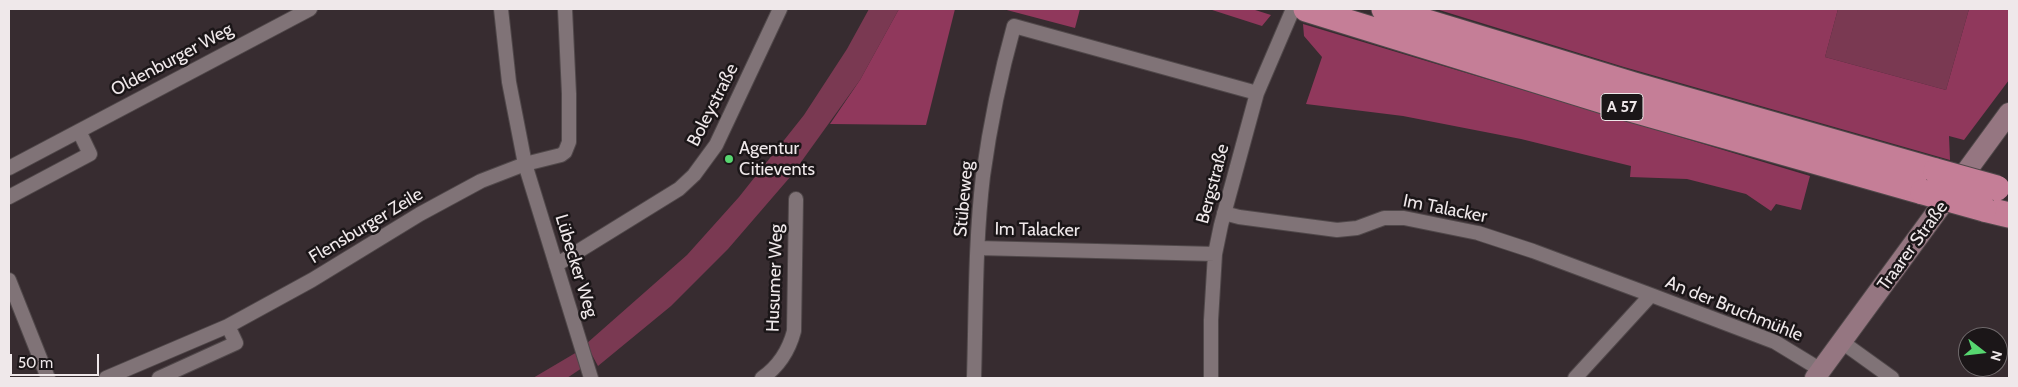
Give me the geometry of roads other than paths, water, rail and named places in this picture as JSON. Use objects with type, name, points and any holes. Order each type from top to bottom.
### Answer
[{"type":"highway","name":"A 57","points":[[1384,9],[1634,85],[1936,171],[1997,196],[2009,215]]},
{"type":"highway","name":"A 57","points":[[1314,11],[1623,107],[1924,192],[1997,196]]},
{"type":"street","name":"Oldenburger Weg","points":[[9,168],[310,9]]},
{"type":"street","name":"Lübecker Weg","points":[[501,9],[509,82],[525,164],[591,378]]},
{"type":"street","points":[[525,164],[561,155],[568,148],[569,94],[565,9]]},
{"type":"street","name":"Boleystraße","points":[[556,265],[679,189],[694,175],[716,145],[780,9]]},
{"type":"street","name":"Bergstraße","points":[[1211,378],[1211,320],[1215,254],[1224,213],[1257,93],[1293,9]]},
{"type":"street","name":"Stübeweg","points":[[974,378],[978,248],[983,177],[992,115],[1014,26],[1257,93]]},
{"type":"street","name":"Traarer Straße","points":[[1818,374],[2009,113]]},
{"type":"street","points":[[9,197],[90,154],[79,131]]},
{"type":"street","name":"Flensburger Zeile","points":[[106,378],[228,326],[312,280],[420,214],[481,181],[525,164]]},
{"type":"street","name":"Husumer Weg","points":[[762,378],[778,363],[789,348],[794,331],[796,198]]},
{"type":"street","name":"Im Talacker","points":[[1224,213],[1239,217],[1337,230],[1357,228],[1384,218],[1404,218],[1478,233],[1533,251],[1651,295]]},
{"type":"street","name":"Im Talacker","points":[[978,248],[1215,254]]},
{"type":"street","points":[[9,280],[48,378]]},
{"type":"street","name":"An der Bruchmühle","points":[[1575,378],[1651,295],[1775,342],[1818,374]]},
{"type":"street","points":[[159,378],[236,343],[228,326]]},
{"type":"street","points":[[1842,342],[1892,378]]},
{"type":"place","name":"Agentur Citievents","points":[[729,159]]}]
